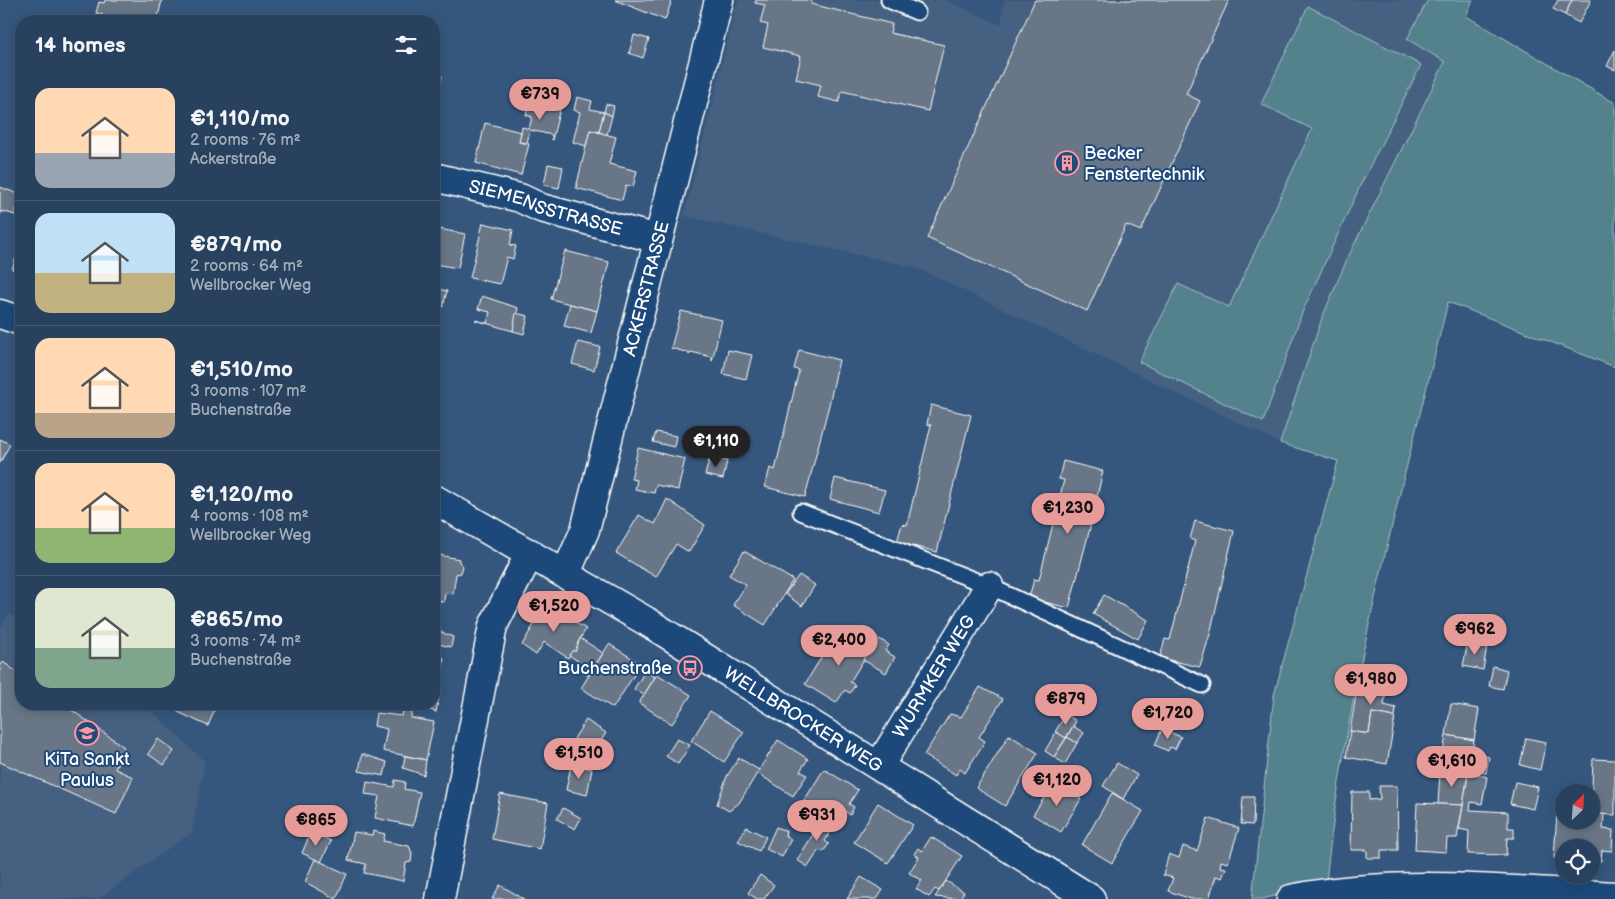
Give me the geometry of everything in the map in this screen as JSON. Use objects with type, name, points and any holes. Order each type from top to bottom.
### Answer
[{"type":"street","name":"ACKERSTRASSE","points":[[566,573],[585,530],[719,0]]},
{"type":"street","name":"SIEMENSSTRASSE","points":[[440,178],[520,198],[541,208],[658,239]]},
{"type":"street","points":[[0,314],[15,319]]},
{"type":"street","name":"WELLBROCKER WEG","points":[[440,502],[566,573],[1092,899]]},
{"type":"street","points":[[440,899],[493,626],[530,552]]},
{"type":"street","name":"WURMKER WEG","points":[[879,766],[989,586]]},
{"type":"street","points":[[1291,899],[1332,891],[1386,888],[1504,889],[1615,896]]},
{"type":"lane","points":[[889,0],[917,12]]},
{"type":"lane","points":[[801,512],[989,586],[1202,685]]},
{"type":"shaded area","points":[[738,0],[946,0],[1001,25],[1004,0],[1428,0],[1407,39],[1445,62],[1348,257],[1322,318],[1280,443],[917,268],[684,216]]},
{"type":"shaded area","name":"KiTa Sankt Paulus","points":[[9,614],[15,617],[15,710],[151,710],[205,762],[192,832],[98,899],[0,899],[0,628]]},
{"type":"green space","points":[[1428,0],[1473,0],[1466,16],[1615,103],[1615,367],[1448,302],[1394,518],[1361,662],[1335,808],[1326,882],[1263,899],[1252,899],[1274,695],[1338,461],[1280,443],[1322,318],[1348,257],[1445,62],[1407,39]]},
{"type":"green space","points":[[1308,6],[1421,65],[1360,186],[1302,313],[1263,422],[1139,362],[1178,284],[1229,307],[1312,129],[1261,104]]},
{"type":"building","points":[[105,0],[162,0],[158,15],[102,15],[96,13],[99,2],[104,3]]},
{"type":"building","points":[[615,0],[672,0],[665,20]]},
{"type":"building","points":[[756,0],[812,0],[811,4],[892,24],[890,33],[944,45],[928,111],[842,91],[839,102],[818,97],[821,85],[796,79],[801,56],[763,47],[768,25],[760,23],[765,5],[755,3]]},
{"type":"building","name":"Becker Fenstertechnik","points":[[1035,0],[1229,0],[1186,94],[1200,101],[1141,231],[1126,225],[1087,311],[927,238]]},
{"type":"building","points":[[1558,0],[1572,0],[1565,15],[1553,9]]},
{"type":"building","points":[[1572,0],[1591,0],[1579,23],[1565,15]]},
{"type":"building","points":[[634,35],[649,39],[643,58],[629,53]]},
{"type":"building","points":[[1615,50],[1615,70],[1607,66]]},
{"type":"building","points":[[577,97],[592,101],[590,109],[604,112],[599,132],[590,130],[586,146],[573,142],[580,112],[574,110]]},
{"type":"building","points":[[529,102],[560,109],[552,140],[552,135],[530,130],[527,143],[519,142],[522,127],[529,129],[532,117],[526,115]]},
{"type":"building","points":[[606,104],[614,106],[612,116],[604,112]]},
{"type":"building","points":[[604,112],[612,116],[607,135],[599,132]]},
{"type":"building","points":[[485,123],[521,132],[519,142],[529,144],[521,175],[476,163]]},
{"type":"building","points":[[590,130],[616,137],[609,164],[637,171],[633,187],[626,185],[622,200],[576,188]]},
{"type":"building","points":[[548,164],[563,167],[559,188],[544,185]]},
{"type":"building","points":[[0,187],[15,193],[15,215],[2,211],[0,215]]},
{"type":"building","points":[[483,223],[513,230],[510,245],[516,246],[513,259],[507,257],[500,284],[470,278]]},
{"type":"building","points":[[440,229],[465,234],[458,268],[440,265]]},
{"type":"building","points":[[565,251],[609,262],[597,311],[551,299]]},
{"type":"building","points":[[440,289],[447,291],[443,307],[440,306]]},
{"type":"building","points":[[482,296],[518,308],[513,331],[475,320],[487,323],[490,312],[478,309]]},
{"type":"building","points":[[570,304],[597,311],[591,333],[564,326]]},
{"type":"building","points":[[681,311],[722,320],[712,361],[712,357],[691,352],[689,355],[689,353],[671,348]]},
{"type":"building","points":[[516,313],[528,316],[524,334],[513,331]]},
{"type":"building","points":[[578,342],[600,347],[594,370],[572,364]]},
{"type":"building","points":[[728,350],[752,355],[746,379],[723,374]]},
{"type":"building","points":[[799,350],[839,360],[805,497],[765,487],[770,468],[775,470],[799,370],[794,369]]},
{"type":"building","points":[[931,405],[971,415],[937,552],[897,542],[902,524],[907,525],[931,425],[927,424]]},
{"type":"building","points":[[656,432],[676,436],[674,447],[653,442]]},
{"type":"building","points":[[0,439],[10,444],[0,463]]},
{"type":"building","points":[[638,448],[685,459],[678,490],[656,485],[654,493],[635,489],[637,480],[631,479]]},
{"type":"building","points":[[710,457],[727,461],[723,479],[705,475]]},
{"type":"building","points":[[1063,461],[1103,471],[1069,608],[1029,598],[1034,579],[1039,580],[1064,480],[1059,479]]},
{"type":"building","points":[[835,478],[885,490],[879,512],[830,499]]},
{"type":"building","points":[[667,499],[705,525],[689,552],[676,544],[656,577],[616,553],[639,515],[655,524]]},
{"type":"building","points":[[1195,521],[1234,531],[1210,634],[1200,667],[1160,658],[1165,639],[1170,640],[1195,541],[1190,539]]},
{"type":"building","points":[[744,551],[793,580],[765,625],[733,605],[746,585],[729,575]]},
{"type":"building","points":[[440,555],[459,559],[463,566],[461,573],[456,574],[453,594],[445,593],[444,602],[440,601]]},
{"type":"building","points":[[799,575],[815,585],[802,606],[785,594]]},
{"type":"building","points":[[1104,595],[1148,620],[1138,639],[1093,614]]},
{"type":"building","points":[[546,604],[586,629],[577,644],[579,646],[575,652],[573,650],[568,658],[544,642],[536,655],[522,645]]},
{"type":"building","points":[[845,629],[872,646],[850,682],[855,685],[850,693],[845,690],[836,703],[805,684],[827,648],[832,652]]},
{"type":"building","points":[[440,632],[453,637],[451,647],[440,644]]},
{"type":"building","points":[[876,637],[889,645],[885,651],[895,657],[886,673],[863,660]]},
{"type":"building","points":[[580,638],[603,653],[589,676],[575,667],[578,661],[569,655],[573,650],[575,652]]},
{"type":"building","points":[[1468,642],[1487,645],[1483,670],[1463,666]]},
{"type":"building","points":[[609,644],[641,664],[613,708],[581,688]]},
{"type":"building","points":[[440,656],[444,658],[442,672],[440,672]]},
{"type":"building","points":[[3,662],[15,671],[15,710],[72,710],[124,747],[115,769],[133,777],[116,814],[0,762],[0,667]]},
{"type":"building","points":[[1493,666],[1507,670],[1503,689],[1489,686]]},
{"type":"building","points":[[645,671],[655,677],[644,695],[634,689]]},
{"type":"building","points":[[1374,673],[1389,676],[1384,705],[1396,708],[1395,717],[1372,713],[1369,734],[1350,731],[1356,695],[1370,698]]},
{"type":"building","points":[[657,674],[691,695],[672,724],[639,703]]},
{"type":"building","points":[[980,687],[1003,699],[979,737],[985,741],[965,773],[960,769],[956,775],[924,755],[950,714],[961,717]]},
{"type":"building","points":[[1451,704],[1479,709],[1474,740],[1446,735]]},
{"type":"building","points":[[179,710],[215,710],[208,726],[178,712]]},
{"type":"building","points":[[403,710],[412,712],[411,718],[434,722],[426,760],[383,751],[387,729],[374,726],[376,713],[402,716]]},
{"type":"building","points":[[710,711],[744,732],[724,762],[691,741]]},
{"type":"building","points":[[1372,713],[1395,717],[1387,764],[1346,757],[1350,731],[1369,734]]},
{"type":"building","points":[[1066,714],[1076,721],[1066,738],[1055,732]]},
{"type":"building","points":[[586,720],[606,733],[593,753],[568,748]]},
{"type":"building","points":[[1073,726],[1084,733],[1077,743],[1067,737]]},
{"type":"building","points":[[1162,729],[1181,737],[1175,749],[1170,747],[1168,751],[1155,745]]},
{"type":"building","points":[[1056,732],[1066,738],[1054,757],[1045,751]]},
{"type":"building","points":[[1009,735],[1038,753],[1005,806],[976,788]]},
{"type":"building","points":[[1446,735],[1474,740],[1468,774],[1440,772]]},
{"type":"building","points":[[1067,737],[1077,743],[1065,764],[1054,757]]},
{"type":"building","points":[[1526,738],[1546,742],[1540,770],[1520,765]]},
{"type":"building","points":[[158,739],[174,751],[164,765],[148,754]]},
{"type":"building","points":[[677,739],[690,745],[678,764],[666,756]]},
{"type":"building","points":[[778,740],[808,759],[800,771],[807,775],[793,796],[757,773]]},
{"type":"building","points":[[1472,753],[1489,757],[1486,773],[1469,770]]},
{"type":"building","points":[[362,754],[387,762],[384,776],[359,771]]},
{"type":"building","points":[[405,756],[426,760],[424,775],[403,768]]},
{"type":"building","points":[[739,758],[759,770],[739,803],[729,811],[717,804],[727,776]]},
{"type":"building","points":[[1593,759],[1615,760],[1615,815],[1600,814],[1600,784],[1592,784]]},
{"type":"building","points":[[1117,763],[1137,775],[1123,799],[1103,786]]},
{"type":"building","points":[[571,765],[592,769],[587,795],[566,790]]},
{"type":"building","points":[[824,769],[858,790],[849,804],[854,807],[850,815],[845,811],[836,825],[802,804]]},
{"type":"building","points":[[1440,772],[1468,774],[1463,805],[1438,804]]},
{"type":"building","points":[[1477,774],[1487,777],[1482,804],[1471,802],[1470,810],[1508,812],[1508,828],[1514,828],[1514,838],[1507,838],[1506,855],[1468,854],[1469,831],[1459,829],[1468,775]]},
{"type":"building","points":[[395,780],[405,782],[404,789],[420,792],[413,826],[375,818],[379,796],[365,794],[367,782],[394,787]]},
{"type":"building","points":[[1054,782],[1081,799],[1061,832],[1033,815]]},
{"type":"building","points":[[1515,782],[1538,787],[1533,809],[1510,804]]},
{"type":"building","points":[[1379,786],[1397,786],[1398,850],[1381,850],[1381,858],[1367,858],[1367,850],[1351,850],[1352,792],[1369,792],[1369,800],[1380,799]]},
{"type":"building","points":[[1112,793],[1143,811],[1112,863],[1082,845]]},
{"type":"building","points":[[500,794],[548,803],[540,849],[492,839]]},
{"type":"building","points":[[1243,797],[1254,797],[1253,825],[1241,824]]},
{"type":"building","points":[[878,803],[913,825],[888,863],[854,842]]},
{"type":"building","points":[[1417,803],[1463,805],[1457,838],[1447,838],[1446,852],[1415,850]]},
{"type":"building","points":[[563,808],[581,818],[575,829],[557,819]]},
{"type":"building","points":[[1600,814],[1604,814],[1603,829],[1613,830],[1612,851],[1602,850],[1601,861],[1600,839],[1555,839],[1556,829],[1600,829]]},
{"type":"building","points":[[824,817],[835,824],[825,841],[829,844],[823,852],[819,850],[808,867],[797,860]]},
{"type":"building","points":[[1208,818],[1239,828],[1228,863],[1221,861],[1220,867],[1226,868],[1222,878],[1216,876],[1209,899],[1191,899],[1168,891],[1173,878],[1163,875],[1169,854],[1179,858],[1183,846],[1197,851]]},
{"type":"building","points":[[746,827],[766,837],[759,851],[738,841]]},
{"type":"building","points":[[776,827],[786,831],[785,835],[791,839],[782,857],[766,849]]},
{"type":"building","points":[[373,831],[385,834],[383,841],[409,846],[412,853],[411,862],[406,863],[403,881],[364,873],[366,864],[348,860],[354,832],[372,835]]},
{"type":"building","points":[[311,832],[331,841],[321,862],[302,853]]},
{"type":"building","points":[[931,837],[962,856],[939,891],[935,889],[929,897],[916,889],[922,880],[909,873],[919,857],[914,854],[918,848],[922,851]]},
{"type":"building","points":[[315,859],[347,874],[336,899],[305,882]]},
{"type":"building","points":[[760,875],[774,885],[764,899],[757,899],[748,893]]},
{"type":"building","points":[[861,877],[883,890],[877,899],[847,899]]},
{"type":"building","points":[[946,881],[964,892],[959,899],[935,897]]},
{"type":"building","points":[[500,885],[524,899],[492,899]]},
{"type":"place","name":"Becker Fenstertechnik","points":[[1067,163]]},
{"type":"place","name":"Buchenstraße","points":[[690,668]]},
{"type":"place","name":"KiTa Sankt Paulus","points":[[87,733]]}]
